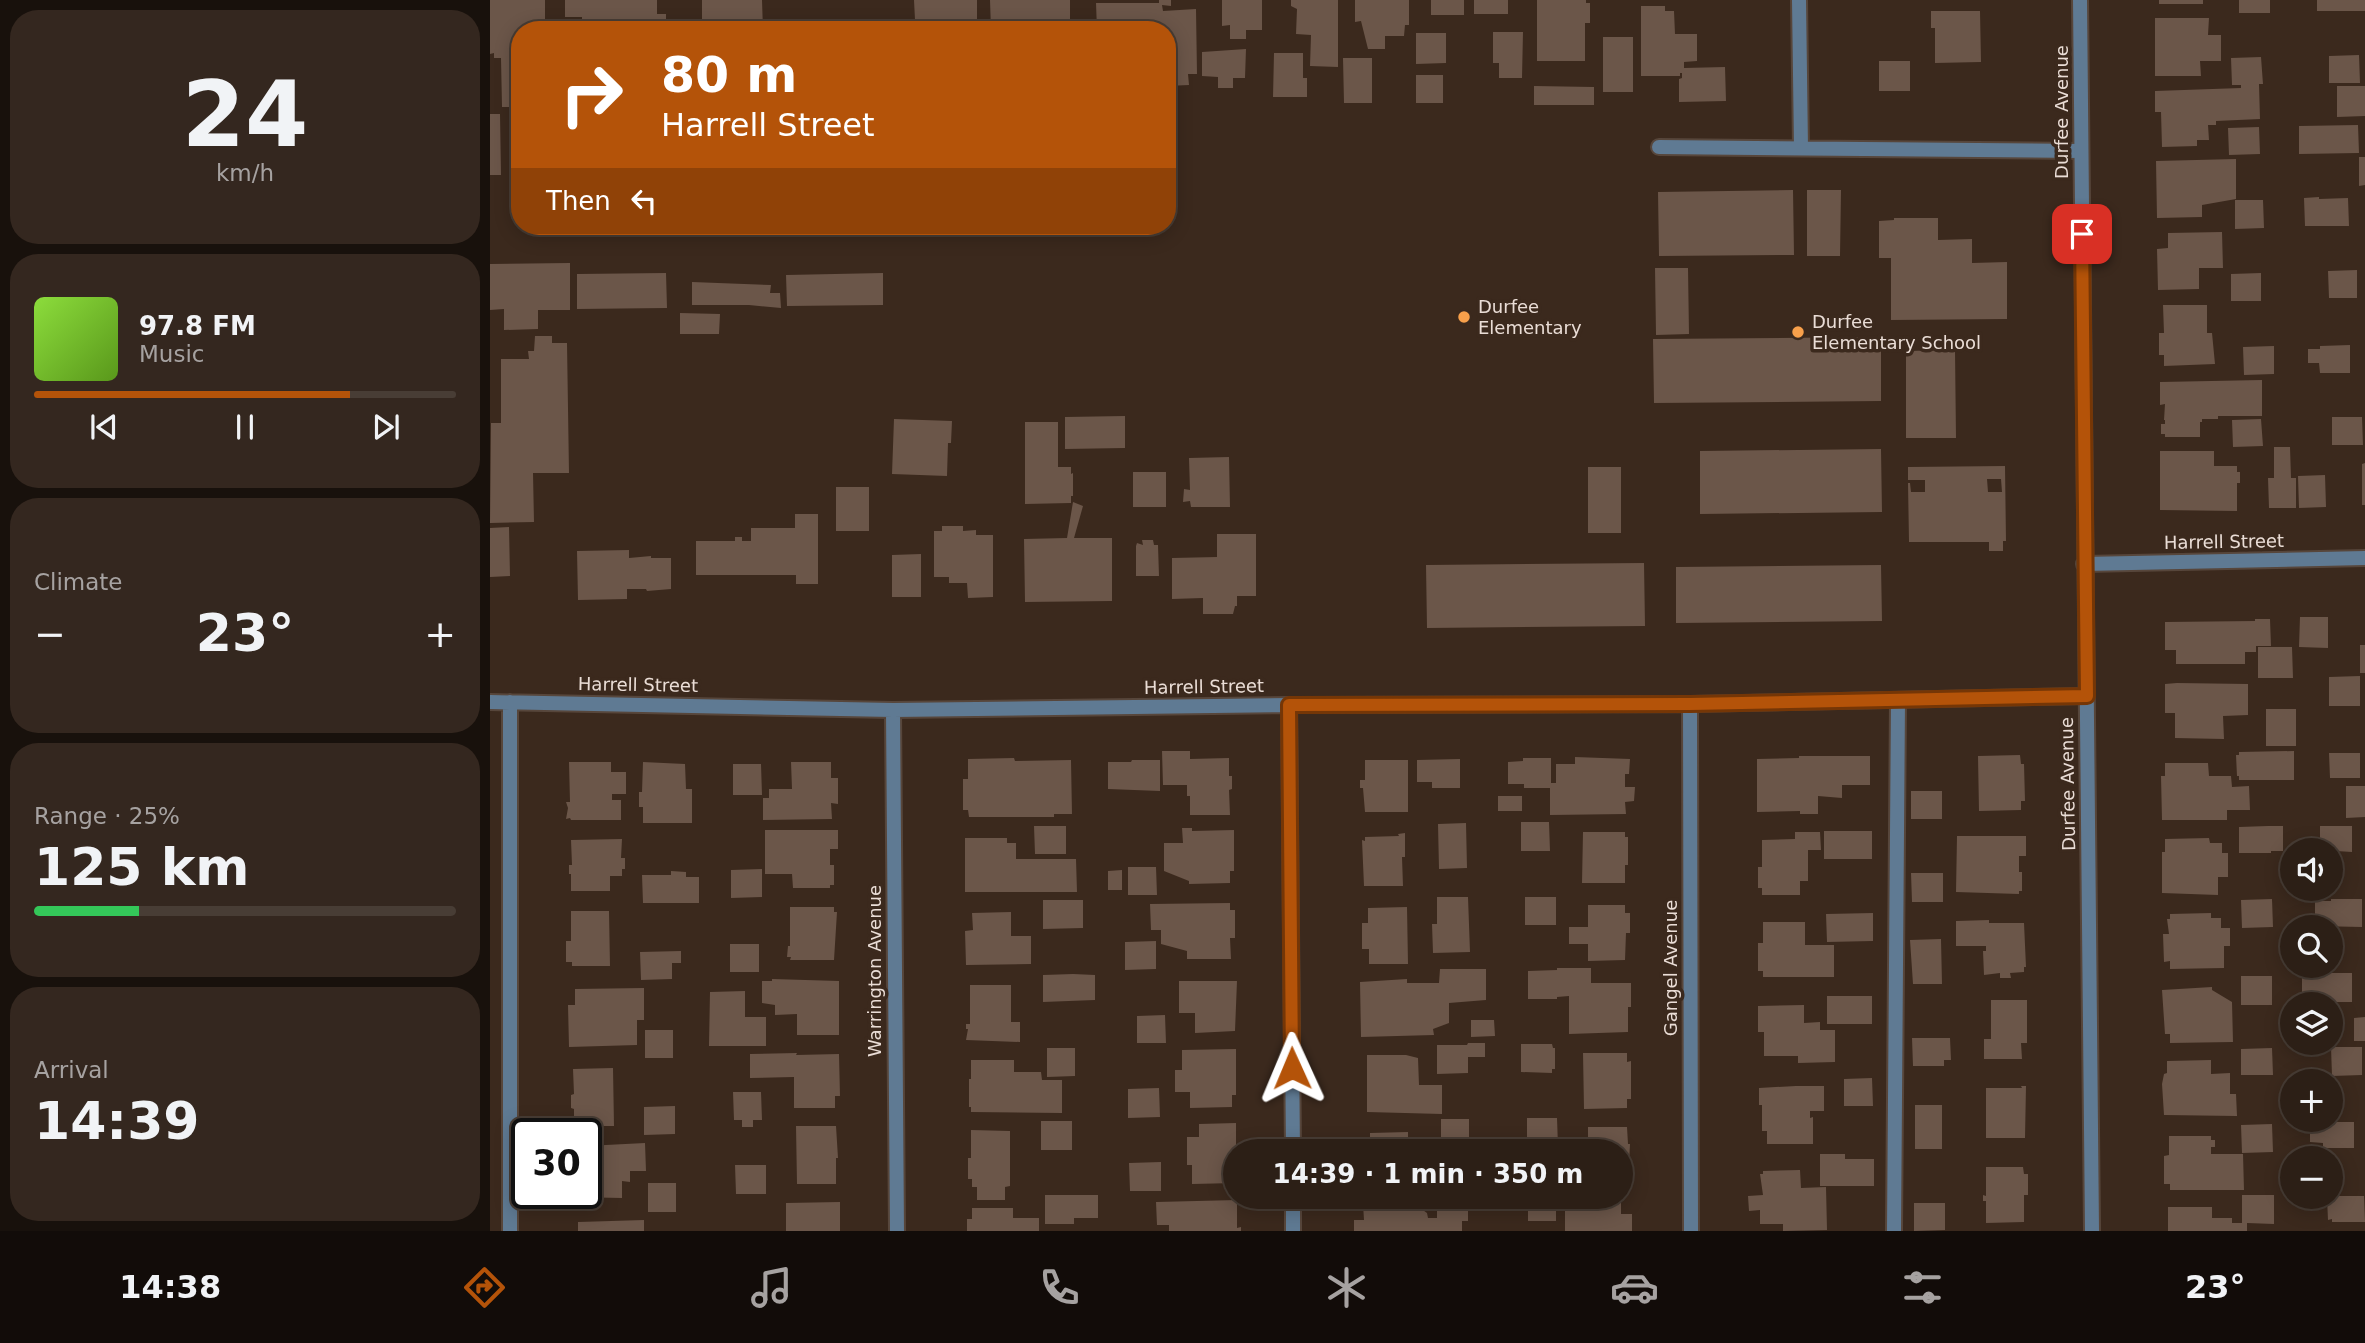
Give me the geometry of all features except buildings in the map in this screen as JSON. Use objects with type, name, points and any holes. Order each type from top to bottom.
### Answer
[{"type":"street","points":[[1799,0],[1801,148]]},
{"type":"street","name":"Durfee Avenue","points":[[2080,0],[2092,1231]]},
{"type":"street","points":[[1659,147],[2081,151]]},
{"type":"street","name":"Harrell Street","points":[[2084,564],[2365,558]]},
{"type":"street","name":"Harrell Street","points":[[490,702],[892,710],[1690,704],[2087,696]]},
{"type":"street","points":[[1895,1231],[1898,700]]},
{"type":"street","points":[[510,702],[510,1231]]},
{"type":"street","name":"Gangel Avenue","points":[[1690,704],[1691,1231]]},
{"type":"street","points":[[1289,705],[1293,1139]]},
{"type":"street","name":"Warrington Avenue","points":[[892,710],[897,1231]]},
{"type":"street","points":[[1293,1209],[1293,1231]]},
{"type":"place","name":"Durfee Elementary","points":[[1464,317]]},
{"type":"place","name":"Durfee Elementary School","points":[[1798,332]]},
{"type":"route","points":[[1292,1068],[1289,705],[1690,704],[2087,696],[2082,234]]}]
